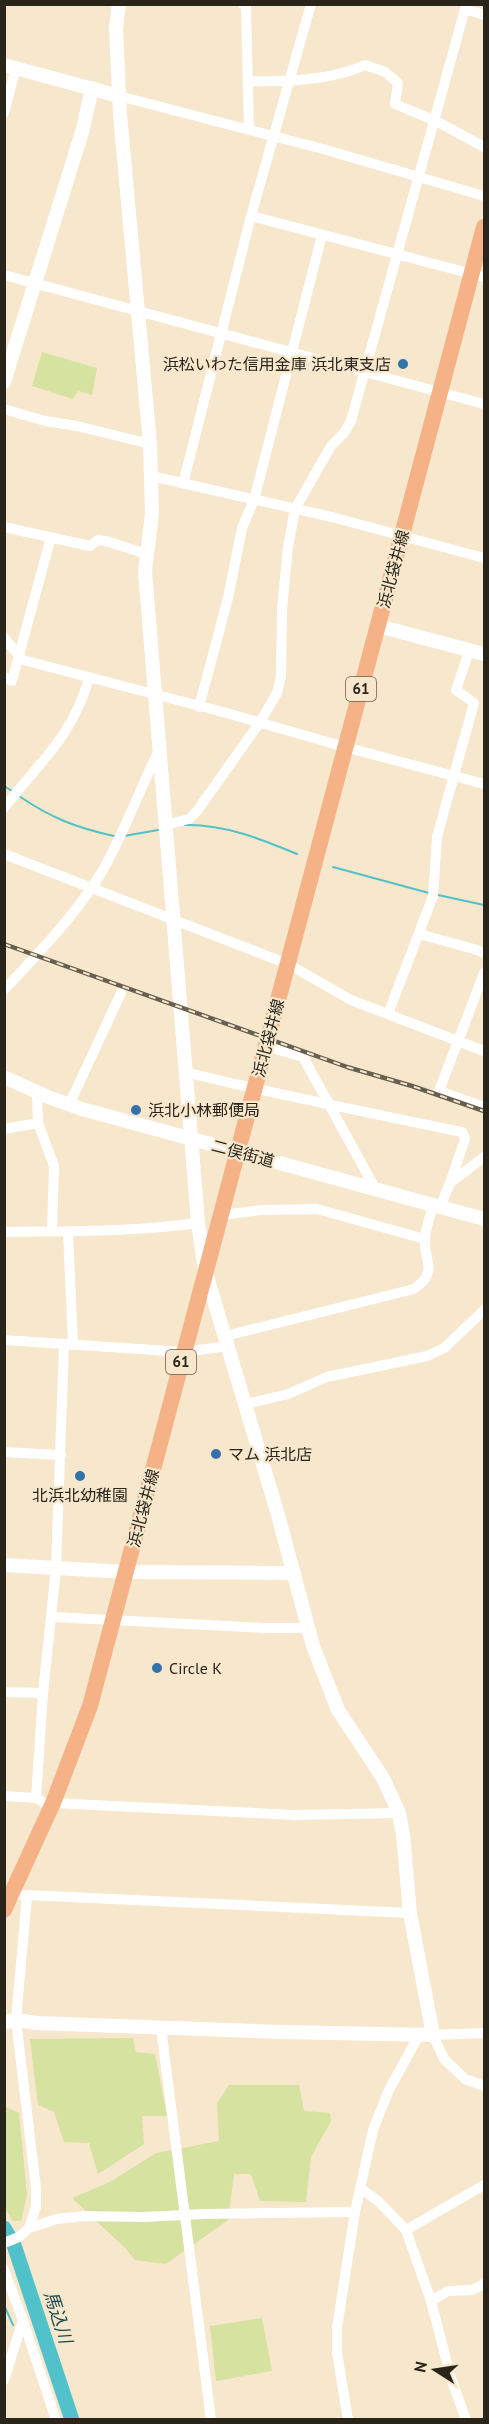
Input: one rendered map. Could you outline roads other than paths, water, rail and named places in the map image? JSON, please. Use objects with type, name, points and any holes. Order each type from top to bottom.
[{"type":"main road","name":"浜北袋井線","points":[[12,1899],[52,1805],[90,1706],[441,391],[478,275],[484,227]]},
{"type":"street","points":[[119,4],[116,28],[119,96],[150,444],[152,513],[146,571],[185,1072],[198,1223],[205,1269],[246,1404],[313,1646],[338,1710],[383,1778],[399,1813],[426,2035],[444,2059],[465,2079],[484,2086]]},
{"type":"street","points":[[243,4],[246,7],[249,129]]},
{"type":"street","points":[[183,484],[250,216],[310,4]]},
{"type":"street","points":[[165,825],[189,819],[197,811],[260,722],[277,693],[281,676],[282,609],[288,547],[295,509],[331,446],[344,433],[351,421],[465,9],[484,15]]},
{"type":"street","points":[[248,81],[290,80],[350,72],[365,65],[385,72],[398,83],[395,104],[434,120],[484,147]]},
{"type":"street","points":[[4,113],[10,67],[249,129],[484,196]]},
{"type":"street","points":[[5,380],[83,129],[92,88]]},
{"type":"street","points":[[250,216],[478,275]]},
{"type":"street","points":[[199,706],[228,598],[242,528],[254,500],[322,235]]},
{"type":"street","points":[[4,275],[366,370],[484,404]]},
{"type":"street","points":[[4,409],[45,421],[77,426],[150,444]]},
{"type":"street","points":[[151,476],[295,509],[484,558]]},
{"type":"street","points":[[4,527],[90,546],[98,540],[106,541],[146,554]]},
{"type":"street","points":[[4,677],[12,681],[51,537]]},
{"type":"street","points":[[378,627],[484,654]]},
{"type":"street","points":[[4,637],[19,657],[89,678],[260,722],[484,784]]},
{"type":"street","points":[[388,1014],[433,894],[437,837],[474,703],[456,690],[469,651]]},
{"type":"street","points":[[4,808],[55,749],[72,723],[89,678]]},
{"type":"street","points":[[4,990],[91,888],[112,851],[159,750]]},
{"type":"street","points":[[4,854],[288,964],[351,1000],[484,1051]]},
{"type":"street","points":[[419,934],[484,953]]},
{"type":"street","points":[[484,972],[439,1091],[484,1107]]},
{"type":"street","points":[[69,1105],[122,993]]},
{"type":"street","points":[[265,1046],[303,1057],[376,1190]]},
{"type":"street","points":[[4,1340],[184,1352],[414,1289],[429,1276],[430,1268],[425,1239],[436,1206],[450,1183],[465,1139],[462,1132],[377,1116],[330,1103],[254,1089],[185,1072]]},
{"type":"street","name":"二俣街道","points":[[4,1077],[69,1105],[484,1219]]},
{"type":"street","points":[[37,1092],[38,1123],[54,1166],[52,1232]]},
{"type":"street","points":[[4,1129],[38,1123]]},
{"type":"street","points":[[450,1183],[484,1157]]},
{"type":"street","points":[[220,1215],[262,1210],[317,1209],[425,1239]]},
{"type":"street","points":[[4,1232],[149,1230],[198,1223]]},
{"type":"street","points":[[36,1798],[43,1693],[56,1568],[69,1344],[68,1232]]},
{"type":"street","points":[[246,1404],[288,1394],[327,1377],[427,1356],[444,1348],[484,1310]]},
{"type":"street","points":[[4,1452],[62,1455]]},
{"type":"street","points":[[4,1565],[126,1572],[294,1573]]},
{"type":"street","points":[[52,1617],[264,1628],[308,1628]]},
{"type":"street","points":[[4,1692],[43,1693]]},
{"type":"street","points":[[4,1796],[36,1798],[52,1805],[295,1815],[399,1813]]},
{"type":"street","points":[[29,2228],[36,2207],[36,2187],[10,2021],[12,1899],[410,1913]]},
{"type":"street","points":[[10,2021],[162,2028],[426,2035],[484,2033]]},
{"type":"street","points":[[162,2028],[211,2420]]},
{"type":"street","points":[[348,2420],[338,2354],[338,2328],[355,2212],[373,2130],[389,2090],[426,2035]]},
{"type":"street","points":[[406,2230],[484,2185]]},
{"type":"street","points":[[360,2188],[378,2201],[406,2230],[466,2420]]},
{"type":"street","points":[[4,2243],[19,2237],[29,2228],[57,2219],[84,2216],[143,2217],[355,2212]]},
{"type":"street","points":[[4,2270],[56,2420]]},
{"type":"street","points":[[430,2301],[448,2291],[472,2290],[484,2284]]},
{"type":"street","points":[[4,2380],[23,2320]]},
{"type":"waterway","points":[[4,786],[12,791]]},
{"type":"waterway","points":[[19,796],[65,821],[114,836]]},
{"type":"waterway","points":[[185,825],[228,830],[297,854]]},
{"type":"waterway","points":[[124,836],[158,830]]},
{"type":"waterway","points":[[333,867],[429,893]]},
{"type":"waterway","points":[[438,895],[484,905]]},
{"type":"waterway","name":"馬込川","points":[[4,2228],[14,2245],[72,2420]]},
{"type":"waterway","points":[[4,2305],[13,2325]]},
{"type":"railway","points":[[4,944],[347,1067],[484,1111]]},
{"type":"place","name":"浜松いわた信用金庫 浜北東支店","points":[[403,364]]},
{"type":"place","name":"浜北小林郵便局","points":[[136,1110]]},
{"type":"place","name":"マム 浜北店","points":[[216,1454]]},
{"type":"place","name":"北浜北幼稚園","points":[[80,1476]]},
{"type":"place","name":"Circle K","points":[[157,1668]]}]
